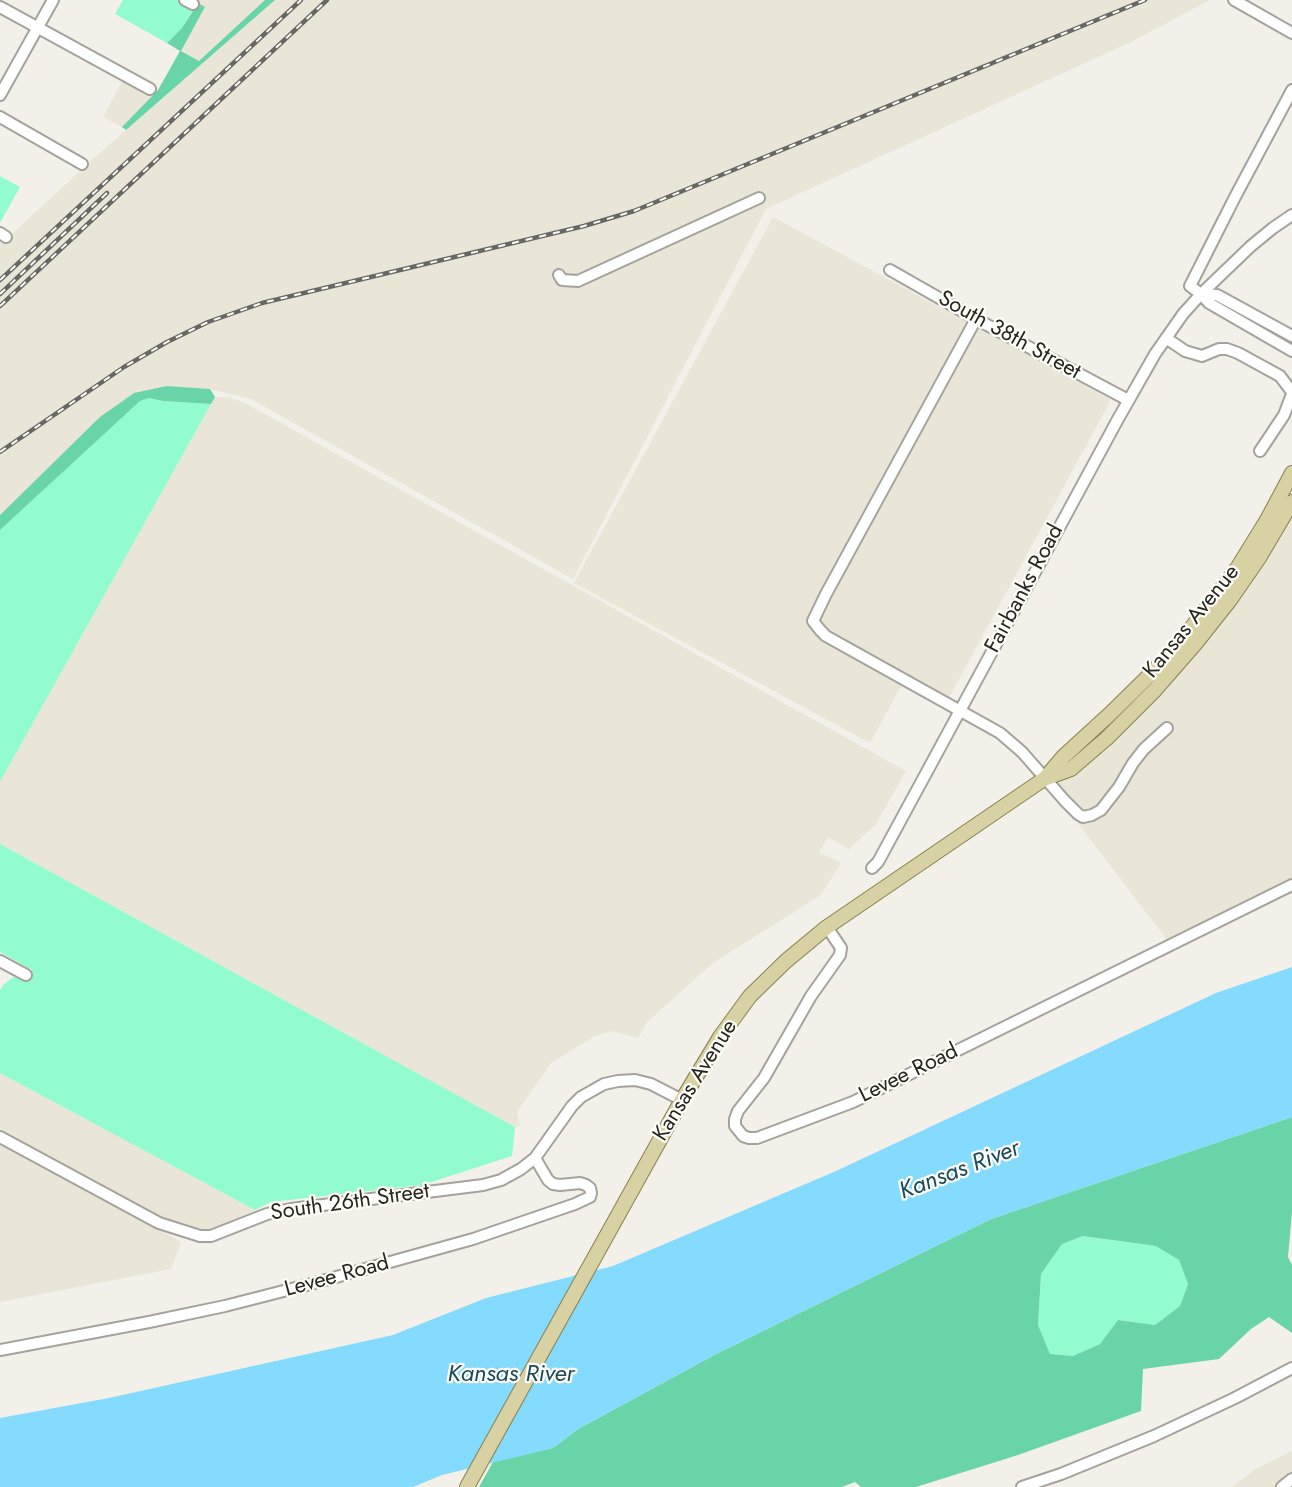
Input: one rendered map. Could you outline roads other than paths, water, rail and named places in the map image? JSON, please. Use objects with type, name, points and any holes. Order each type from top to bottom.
[{"type":"main road","name":"Kansas Avenue","points":[[1044,779],[1063,757],[1172,653],[1238,567],[1292,473]]},
{"type":"main road","name":"Kansas Avenue","points":[[467,1487],[682,1100],[720,1037],[750,996],[786,961],[827,927],[1044,779],[1071,769],[1107,738],[1155,690],[1230,600],[1259,558],[1292,502]]},
{"type":"street","points":[[0,95],[53,0]]},
{"type":"street","points":[[1233,0],[1292,33]]},
{"type":"street","points":[[0,7],[150,89]]},
{"type":"street","points":[[1292,90],[1190,286],[1209,303],[1292,351]]},
{"type":"street","points":[[0,117],[82,164]]},
{"type":"street","points":[[559,275],[562,280],[578,281],[759,198]]},
{"type":"street","name":"Fairbanks Road","points":[[872,868],[878,862],[1128,400],[1166,338],[1201,294],[1251,246],[1292,215]]},
{"type":"street","name":"South 38th Street","points":[[890,270],[1128,400]]},
{"type":"street","points":[[1201,294],[1217,295],[1292,336]]},
{"type":"street","points":[[976,318],[825,594],[813,621],[826,636],[1000,733],[1078,814],[1083,816],[1092,816],[1101,810],[1144,749],[1167,728]]},
{"type":"street","points":[[1166,338],[1185,351],[1196,355],[1202,356],[1219,349],[1238,352],[1280,376],[1292,393],[1284,415],[1260,451]]},
{"type":"street","name":"Levee Road","points":[[827,927],[841,948],[840,955],[811,996],[764,1078],[738,1111],[735,1126],[738,1131],[749,1138],[757,1138],[853,1102],[1292,885]]},
{"type":"street","points":[[0,961],[26,975]]},
{"type":"street","name":"South 26th Street","points":[[0,1137],[159,1223],[200,1236],[220,1233],[267,1214],[291,1209],[483,1185],[512,1175],[535,1158],[581,1097],[604,1084],[635,1080],[651,1084],[682,1100]]},
{"type":"street","name":"Levee Road","points":[[0,1350],[225,1306],[311,1284],[473,1239],[590,1197],[590,1188],[586,1185],[580,1183],[553,1184],[548,1180],[535,1158]]},
{"type":"street","points":[[1022,1487],[1061,1474],[1154,1436],[1292,1368]]},
{"type":"street","points":[[1282,1487],[1292,1479]]},
{"type":"water","name":"Kansas River","points":[[1292,967],[1292,1117],[991,1219],[716,1354],[578,1429],[553,1448],[442,1475],[413,1487],[0,1487],[0,1418],[109,1398],[393,1335],[486,1298],[613,1266],[836,1171],[1216,993]]},
{"type":"railway","points":[[0,280],[301,0]]},
{"type":"railway","points":[[0,306],[327,0]]},
{"type":"railway","points":[[0,452],[124,367],[208,322],[262,303],[584,226],[634,211],[1145,0]]},
{"type":"railway","points":[[0,294],[107,193]]}]
